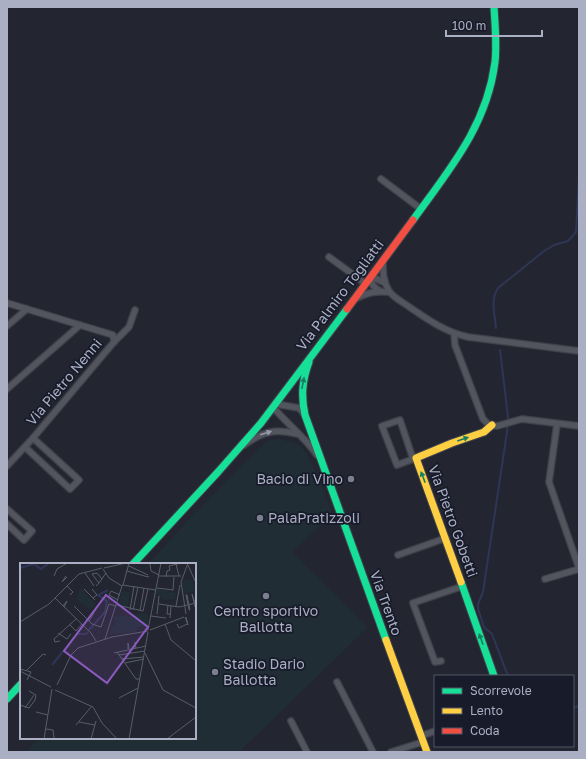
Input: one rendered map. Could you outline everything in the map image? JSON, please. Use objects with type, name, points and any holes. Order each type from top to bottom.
[{"type":"street","name":"Via Palmiro Togliatti","points":[[134,563],[218,472],[275,405],[312,353],[383,261],[462,152],[473,134],[485,103],[495,62],[496,38],[494,7]]},
{"type":"street","points":[[381,179],[421,209]]},
{"type":"street","points":[[329,257],[370,282],[381,291]]},
{"type":"street","points":[[383,261],[383,275],[389,292]]},
{"type":"street","points":[[368,281],[377,279],[385,283]]},
{"type":"street","points":[[354,299],[369,292],[389,292],[435,324],[454,333],[468,337],[579,351]]},
{"type":"street","points":[[7,302],[113,335],[114,342]]},
{"type":"street","points":[[7,326],[27,308]]},
{"type":"street","name":"Via Pietro Nenni","points":[[7,466],[33,438],[114,342],[129,327],[134,310]]},
{"type":"street","points":[[7,389],[80,325]]},
{"type":"street","points":[[454,333],[455,345],[483,419],[492,425],[497,426],[522,419],[579,426]]},
{"type":"street","name":"Via Trento","points":[[312,353],[305,372],[301,396],[305,415],[427,752]]},
{"type":"street","points":[[275,405],[299,408],[305,415]]},
{"type":"street","name":"Via Trento","points":[[275,405],[282,418],[310,445],[322,462]]},
{"type":"street","points":[[400,420],[415,458],[397,464],[382,426],[400,420]]},
{"type":"street","points":[[545,579],[579,569],[549,482],[557,424]]},
{"type":"street","name":"Via Pietro Gobetti","points":[[492,425],[484,432],[415,458],[446,538],[494,675]]},
{"type":"street","points":[[237,450],[262,434],[286,430],[299,434]]},
{"type":"street","name":"Via Pietro Nenni","points":[[25,447],[70,489],[76,484],[79,480],[33,438]]},
{"type":"street","points":[[7,509],[32,531],[24,540],[7,524]]},
{"type":"street","points":[[398,555],[446,538]]},
{"type":"street","points":[[441,661],[435,662],[413,603],[462,586]]},
{"type":"street","points":[[337,682],[373,752]]},
{"type":"street","points":[[7,698],[20,685]]},
{"type":"street","points":[[291,721],[307,752]]},
{"type":"street","points":[[391,752],[422,739],[434,732]]},
{"type":"shaded area","name":"Centro sportivo Ballotta","points":[[279,439],[297,444],[302,448],[310,460],[319,479],[333,514],[292,552],[368,627],[239,752],[26,752],[38,739],[196,739],[196,563],[149,563],[197,511],[267,441]]},
{"type":"waterway","points":[[496,328],[494,297],[498,288],[544,251],[554,245],[568,241],[576,232],[579,177]]},
{"type":"waterway","points":[[500,350],[508,417],[507,432],[483,592],[478,604],[478,609],[484,627],[492,634],[508,675]]},
{"type":"waterway","points":[[574,708],[579,706]]},
{"type":"traffic: fast","points":[[413,220],[453,165],[475,127],[484,107],[491,85],[495,62],[496,41],[494,7]]},
{"type":"traffic: fast","points":[[134,563],[261,423],[347,309]]},
{"type":"traffic: fast","points":[[309,362],[303,388],[305,415],[386,640]]},
{"type":"traffic: fast","points":[[461,582],[494,675]]},
{"type":"traffic: fast","points":[[7,699],[20,685]]},
{"type":"traffic: slow","points":[[461,582],[416,458],[484,432],[492,425]]},
{"type":"traffic: slow","points":[[386,640],[427,752]]},
{"type":"traffic: jam","points":[[347,309],[413,220]]},
{"type":"place","name":"Bacio di Vino","points":[[351,479]]},
{"type":"place","name":"PalaPratizzoli","points":[[260,518]]},
{"type":"place","name":"Centro sportivo Ballotta","points":[[266,596]]},
{"type":"place","name":"Stadio Dario Ballotta","points":[[215,672]]}]
